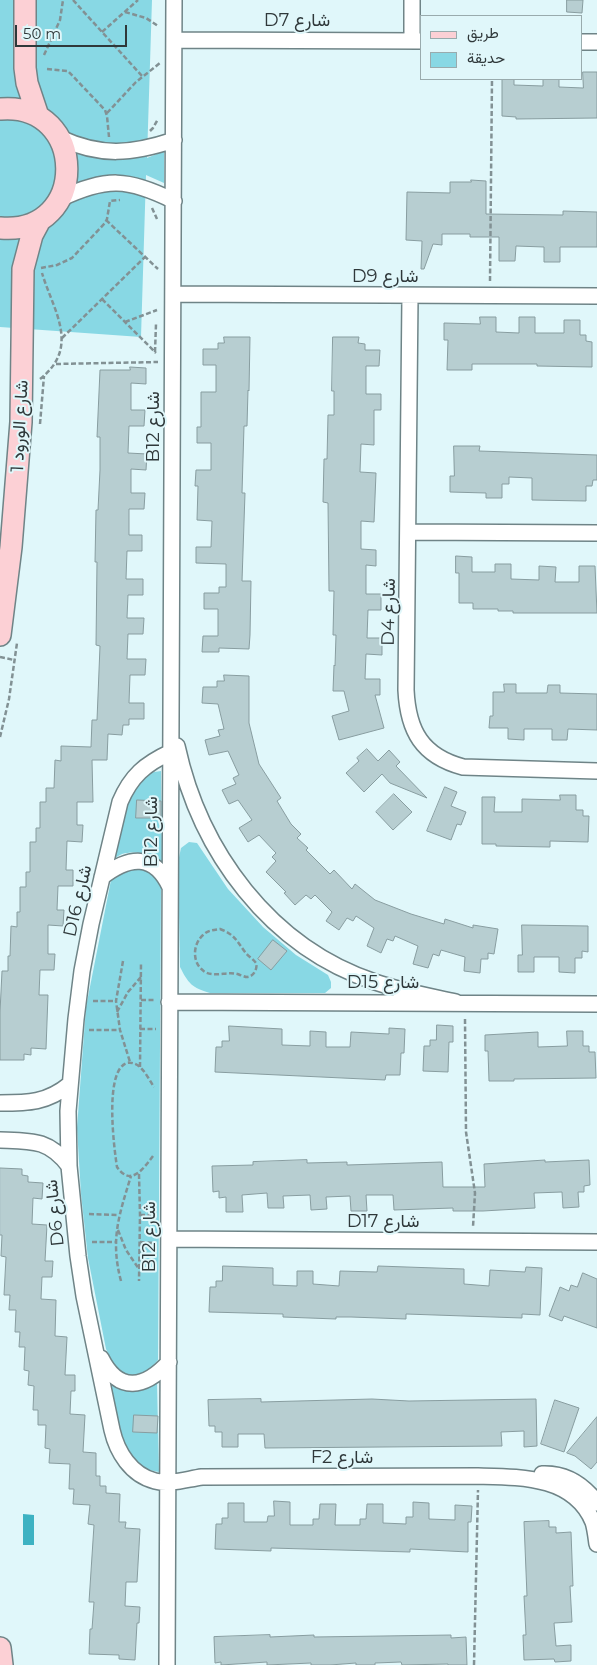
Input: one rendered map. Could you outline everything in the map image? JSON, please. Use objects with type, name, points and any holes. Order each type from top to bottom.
[{"type":"street","name":"شارع الورود 1","points":[[25,0],[25,68],[27,83],[38,116]]},
{"type":"street","name":"B12 شارع","points":[[167,1665],[169,1362],[163,1241],[163,1001],[170,889],[172,752],[169,364],[174,294],[174,0]]},
{"type":"street","points":[[412,0],[416,41]]},
{"type":"street","name":"D7 شارع","points":[[174,47],[416,41]]},
{"type":"street","points":[[582,42],[597,42]]},
{"type":"street","name":"شارع الورود 1","points":[[0,109],[20,110],[38,116],[50,126],[60,138],[66,153],[68,168],[66,184],[60,199],[40,220],[29,244],[24,269],[23,387],[14,519],[0,635]]},
{"type":"street","points":[[60,138],[84,148],[109,152],[130,152],[151,148],[174,140]]},
{"type":"street","points":[[60,199],[92,185],[116,183],[148,188],[174,201]]},
{"type":"street","name":"شارع الورود 1","points":[[0,228],[21,227],[40,220]]},
{"type":"street","name":"D9 شارع","points":[[174,294],[597,296]]},
{"type":"street","name":"D4 شارع","points":[[410,296],[407,705],[413,728],[426,748],[437,757],[449,764],[463,768],[597,770]]},
{"type":"street","points":[[409,532],[597,533]]},
{"type":"street","points":[[172,718],[181,763],[191,796],[211,842],[234,878],[261,910],[313,952],[343,969],[374,982],[406,991],[460,1002]]},
{"type":"street","name":"D16 شارع","points":[[70,1084],[82,971],[91,924],[120,802],[134,777],[156,759],[172,752]]},
{"type":"street","points":[[102,877],[116,866],[128,862],[141,861],[153,866],[164,874],[170,889]]},
{"type":"street","name":"D15 شارع","points":[[163,1001],[597,1004]]},
{"type":"street","points":[[0,1103],[42,1100],[70,1084]]},
{"type":"street","name":"D6 شارع","points":[[70,1084],[69,1166],[78,1256],[92,1336],[115,1444],[131,1467],[143,1476],[156,1481],[169,1482]]},
{"type":"street","points":[[0,1140],[40,1142],[61,1155],[69,1166]]},
{"type":"street","name":"D17 شارع","points":[[163,1241],[597,1242]]},
{"type":"street","points":[[578,1242],[597,1250]]},
{"type":"street","name":"D6 شارع","points":[[92,1336],[108,1371],[119,1380],[132,1384],[146,1382],[157,1375],[169,1362]]},
{"type":"street","name":"F2 شارع","points":[[169,1482],[202,1477],[516,1477],[548,1474],[563,1476],[576,1481],[588,1490],[597,1503]]},
{"type":"street","name":"F2 شارع","points":[[516,1477],[558,1486],[580,1500],[588,1511],[593,1523],[597,1544]]},
{"type":"street","points":[[0,1648],[2,1665]]},
{"type":"path","points":[[43,57],[60,20],[63,0]]},
{"type":"path","points":[[73,0],[142,76]]},
{"type":"path","points":[[102,32],[138,0]]},
{"type":"path","points":[[125,12],[146,18],[158,26]]},
{"type":"path","points":[[158,17],[158,35]]},
{"type":"path","points":[[106,113],[174,47]]},
{"type":"path","points":[[159,63],[159,73]]},
{"type":"path","points":[[47,69],[68,71],[106,113],[110,138]]},
{"type":"path","points":[[490,295],[492,80]]},
{"type":"path","points":[[146,134],[158,120],[158,110]]},
{"type":"path","points":[[23,387],[37,382],[55,364],[62,338],[58,314],[40,268],[57,265],[72,258],[106,220],[110,200],[127,199]]},
{"type":"path","points":[[151,206],[156,214],[158,223]]},
{"type":"path","points":[[106,220],[157,268],[174,278]]},
{"type":"path","points":[[62,338],[145,257]]},
{"type":"path","points":[[157,259],[157,276]]},
{"type":"path","points":[[102,299],[169,364]]},
{"type":"path","points":[[125,322],[157,310],[155,352]]},
{"type":"path","points":[[55,364],[169,364]]},
{"type":"path","points":[[0,657],[14,660]]},
{"type":"path","points":[[220,929],[229,932],[236,938],[248,956],[256,963],[257,967],[252,976],[247,977],[232,972],[212,974],[206,972],[197,964],[195,949],[198,940],[204,934],[211,930],[220,929]]},
{"type":"path","points":[[123,961],[116,1001],[120,1030],[130,1063]]},
{"type":"path","points":[[140,1067],[141,962]]},
{"type":"path","points":[[117,1012],[128,992],[141,977]]},
{"type":"path","points":[[141,1000],[163,1001]]},
{"type":"path","points":[[93,1001],[116,1001]]},
{"type":"path","points":[[460,1002],[466,1132],[475,1193],[472,1241]]},
{"type":"path","points":[[140,1029],[158,1028]]},
{"type":"path","points":[[89,1030],[120,1030]]},
{"type":"path","points":[[158,1092],[140,1067],[135,1064],[125,1064],[118,1070],[113,1094],[112,1124],[117,1167],[123,1174],[131,1176],[139,1174],[158,1151]]},
{"type":"path","points":[[139,1174],[139,1281]]},
{"type":"path","points":[[121,1281],[116,1263],[116,1227],[131,1176]]},
{"type":"path","points":[[88,1214],[119,1215]]},
{"type":"path","points":[[140,1215],[157,1215]]},
{"type":"path","points":[[116,1227],[126,1250],[140,1270]]},
{"type":"path","points":[[140,1242],[163,1241]]},
{"type":"path","points":[[90,1242],[115,1242]]},
{"type":"path","points":[[474,1665],[478,1476]]},
{"type":"green space","points":[[0,0],[152,0],[147,158],[164,151],[164,183],[146,175],[141,337],[0,327]]},
{"type":"green space","points":[[161,771],[162,862],[148,855],[132,852],[120,855],[108,864],[133,787],[148,773]]},
{"type":"green space","points":[[189,842],[197,843],[228,889],[263,927],[296,955],[328,975],[331,988],[325,993],[210,993],[191,984],[180,967],[178,862],[181,848]]},
{"type":"green space","points":[[129,869],[141,869],[153,874],[161,887],[158,1360],[146,1374],[130,1377],[117,1371],[106,1349],[88,1258],[81,1194],[77,1128],[86,1007],[111,880],[119,873]]},
{"type":"green space","points":[[106,1378],[125,1390],[130,1391],[157,1383],[159,1472],[144,1469],[127,1454]]},
{"type":"shaded area","points":[[23,1514],[34,1515],[34,1545],[23,1545]]},
{"type":"building","points":[[567,0],[583,0],[582,13],[567,12]]},
{"type":"building","points":[[583,72],[597,72],[597,118],[516,119],[516,117],[502,116],[502,80],[514,80],[514,85],[543,86],[543,80],[559,80],[559,87],[583,88]]},
{"type":"building","points":[[471,180],[486,181],[486,214],[563,215],[563,211],[597,212],[597,247],[560,247],[560,262],[544,262],[544,247],[516,246],[515,261],[499,261],[499,237],[470,237],[470,234],[442,234],[442,245],[433,244],[424,269],[421,269],[422,241],[406,240],[407,192],[450,193],[450,182],[471,182]]},
{"type":"building","points":[[480,317],[496,317],[496,332],[519,333],[519,317],[535,317],[535,333],[564,333],[564,320],[580,320],[580,335],[586,335],[586,341],[592,342],[592,367],[537,366],[537,364],[472,364],[472,370],[447,370],[448,340],[444,340],[444,323],[480,324]]},
{"type":"building","points":[[224,337],[250,337],[247,426],[244,426],[242,493],[245,493],[242,581],[251,581],[250,635],[249,649],[219,648],[219,652],[202,652],[203,636],[218,636],[218,609],[204,609],[204,593],[219,593],[219,587],[226,587],[226,564],[196,563],[196,547],[211,547],[212,521],[197,520],[198,486],[195,486],[196,470],[211,470],[211,443],[197,443],[197,427],[201,427],[201,392],[216,392],[216,365],[203,365],[203,349],[218,349],[218,343],[224,343]]},
{"type":"building","points":[[333,337],[359,337],[358,343],[365,344],[365,350],[380,350],[379,366],[366,366],[366,394],[381,394],[381,410],[374,410],[374,445],[361,444],[360,472],[376,473],[374,522],[361,521],[361,549],[376,550],[376,566],[366,565],[366,594],[381,594],[381,610],[368,610],[367,638],[382,638],[382,655],[366,654],[365,679],[380,679],[380,695],[375,695],[384,728],[339,740],[332,716],[349,711],[344,691],[333,691],[336,635],[333,635],[334,591],[329,591],[328,503],[323,502],[324,459],[327,459],[328,415],[334,415],[334,391],[332,391]]},
{"type":"building","points":[[130,367],[146,368],[146,384],[131,383],[131,410],[145,410],[144,426],[129,426],[128,453],[147,454],[146,470],[131,469],[131,493],[145,493],[144,509],[129,509],[129,535],[142,535],[142,551],[127,551],[126,579],[143,579],[143,595],[128,595],[127,618],[144,618],[143,634],[128,634],[127,659],[146,659],[145,675],[130,675],[129,703],[144,703],[144,719],[129,719],[129,725],[123,725],[122,735],[108,734],[107,760],[92,760],[93,802],[77,802],[77,825],[83,825],[82,842],[67,841],[66,870],[73,870],[73,886],[58,886],[57,910],[64,910],[63,926],[48,925],[48,954],[55,954],[54,970],[40,970],[39,995],[48,995],[46,1049],[31,1048],[31,1055],[24,1054],[24,1060],[0,1060],[2,971],[8,971],[11,926],[17,927],[17,912],[20,912],[20,887],[26,887],[26,872],[30,872],[30,842],[36,842],[36,828],[40,828],[40,802],[46,802],[46,788],[54,788],[55,760],[61,761],[61,746],[91,747],[92,720],[97,720],[100,646],[96,645],[97,562],[95,562],[96,510],[98,510],[100,470],[100,437],[97,437],[100,370],[130,370]]},
{"type":"building","points":[[454,446],[480,446],[479,451],[597,455],[597,480],[593,480],[592,486],[586,486],[586,501],[532,500],[532,478],[509,477],[509,484],[502,484],[502,498],[486,498],[486,493],[450,492],[450,476],[454,476]]},
{"type":"building","points":[[456,556],[472,557],[472,572],[495,572],[495,564],[511,564],[511,579],[539,580],[539,566],[556,567],[555,582],[579,582],[579,566],[595,566],[597,613],[513,613],[513,611],[498,611],[498,609],[473,609],[473,603],[459,603],[459,573],[456,573]]},
{"type":"building","points":[[224,675],[249,676],[249,723],[259,764],[281,798],[277,801],[291,824],[301,834],[297,838],[308,848],[306,850],[330,874],[334,870],[352,889],[355,884],[375,900],[444,924],[445,919],[473,928],[473,925],[498,929],[494,954],[488,953],[488,959],[481,959],[480,973],[464,971],[465,957],[441,950],[439,956],[433,954],[428,968],[413,964],[418,946],[395,936],[393,941],[387,939],[381,953],[367,946],[374,928],[356,916],[353,921],[347,918],[339,930],[326,921],[332,912],[315,895],[311,899],[306,895],[295,905],[284,893],[286,892],[266,872],[276,861],[272,857],[276,853],[259,835],[248,842],[239,828],[252,820],[238,800],[229,804],[222,790],[236,784],[233,778],[239,775],[228,751],[209,755],[205,740],[220,736],[218,730],[224,729],[218,704],[202,703],[203,687],[217,687],[217,681],[224,681]]},
{"type":"building","points":[[504,684],[516,684],[516,693],[547,693],[548,685],[560,685],[560,693],[597,694],[597,730],[568,729],[567,740],[552,740],[552,729],[524,729],[524,740],[508,739],[508,728],[489,728],[490,716],[493,716],[493,692],[504,692]]},
{"type":"building","points":[[367,749],[378,761],[389,750],[400,762],[396,766],[427,798],[390,783],[382,774],[364,792],[346,773],[359,761],[357,758]]},
{"type":"building","points":[[445,787],[457,792],[451,806],[466,812],[461,825],[457,824],[451,840],[427,831]]},
{"type":"building","points":[[394,794],[412,812],[393,830],[376,812]]},
{"type":"building","points":[[560,795],[576,795],[576,810],[583,810],[583,816],[589,816],[588,842],[550,841],[550,847],[482,844],[482,797],[495,797],[494,812],[522,812],[522,799],[560,800]]},
{"type":"building","points":[[137,800],[161,801],[161,818],[136,818]]},
{"type":"building","points":[[522,925],[588,926],[588,952],[582,951],[582,958],[575,958],[575,973],[559,972],[559,957],[534,957],[534,972],[518,972],[518,955],[522,955]]},
{"type":"building","points":[[273,940],[287,951],[271,970],[258,959]]},
{"type":"building","points":[[437,1025],[453,1026],[453,1042],[449,1042],[448,1072],[423,1071],[424,1046],[430,1046],[430,1040],[436,1040]]},
{"type":"building","points":[[229,1026],[282,1029],[282,1045],[310,1046],[310,1031],[326,1032],[326,1047],[350,1047],[351,1032],[389,1034],[389,1028],[405,1029],[404,1053],[401,1053],[400,1075],[386,1075],[385,1080],[215,1072],[216,1047],[222,1047],[222,1041],[229,1041]]},
{"type":"building","points":[[567,1031],[583,1031],[583,1046],[589,1046],[589,1052],[595,1052],[596,1078],[489,1081],[488,1051],[485,1051],[485,1035],[538,1032],[538,1047],[567,1046]]},
{"type":"building","points":[[307,1160],[307,1163],[347,1162],[347,1165],[442,1162],[443,1187],[485,1187],[484,1164],[545,1160],[545,1162],[589,1160],[590,1185],[584,1186],[584,1192],[578,1192],[579,1207],[563,1208],[562,1192],[534,1193],[535,1208],[483,1211],[453,1211],[453,1208],[394,1210],[393,1195],[366,1195],[367,1211],[351,1211],[350,1196],[326,1197],[327,1209],[311,1210],[310,1195],[283,1196],[284,1208],[268,1208],[267,1193],[242,1195],[243,1212],[226,1212],[226,1197],[219,1198],[219,1191],[213,1192],[212,1166],[253,1165],[253,1162]]},
{"type":"building","points":[[0,1168],[22,1169],[22,1175],[28,1176],[28,1182],[43,1183],[42,1199],[33,1198],[32,1224],[47,1225],[45,1261],[53,1261],[52,1277],[42,1277],[41,1299],[56,1300],[55,1336],[67,1337],[65,1375],[75,1375],[75,1391],[71,1391],[70,1414],[85,1415],[83,1452],[96,1453],[96,1476],[100,1476],[100,1486],[106,1486],[106,1493],[120,1494],[119,1522],[126,1522],[125,1528],[140,1529],[137,1582],[126,1582],[125,1606],[140,1607],[135,1660],[119,1659],[119,1655],[89,1654],[94,1602],[89,1602],[94,1525],[88,1524],[90,1505],[73,1504],[74,1489],[69,1489],[70,1464],[49,1463],[50,1449],[45,1448],[46,1425],[38,1425],[38,1410],[33,1410],[34,1386],[28,1385],[29,1371],[24,1370],[25,1347],[19,1347],[20,1332],[15,1332],[16,1310],[9,1310],[10,1295],[4,1295],[6,1257],[1,1256]]},
{"type":"building","points":[[223,1266],[273,1268],[273,1285],[297,1286],[297,1271],[313,1271],[313,1284],[339,1286],[340,1271],[377,1272],[378,1266],[464,1269],[464,1284],[489,1286],[490,1270],[525,1272],[526,1267],[542,1268],[540,1315],[522,1314],[522,1318],[406,1314],[406,1319],[336,1317],[336,1319],[283,1317],[283,1314],[209,1312],[210,1287],[216,1287],[216,1281],[222,1281]]},
{"type":"building","points":[[583,1273],[597,1279],[597,1328],[564,1316],[562,1321],[549,1316],[560,1287],[569,1291],[571,1285],[577,1287]]},
{"type":"building","points":[[261,1399],[261,1402],[372,1399],[409,1401],[536,1399],[537,1446],[524,1447],[524,1431],[501,1432],[502,1446],[265,1448],[264,1434],[238,1434],[238,1447],[222,1447],[222,1432],[215,1432],[215,1426],[209,1426],[208,1400]]},
{"type":"building","points":[[555,1400],[579,1408],[564,1452],[541,1444]]},
{"type":"building","points":[[134,1415],[158,1416],[157,1433],[133,1432]]},
{"type":"building","points":[[597,1417],[597,1462],[591,1469],[575,1456],[567,1453]]},
{"type":"building","points":[[274,1501],[290,1502],[290,1525],[313,1525],[313,1519],[319,1519],[320,1504],[336,1504],[335,1525],[360,1525],[360,1519],[366,1519],[367,1504],[383,1504],[383,1523],[406,1524],[406,1517],[413,1517],[413,1502],[429,1503],[429,1519],[455,1520],[455,1505],[472,1506],[471,1522],[468,1522],[468,1552],[410,1549],[410,1552],[271,1548],[271,1551],[215,1549],[216,1524],[222,1524],[222,1518],[228,1518],[228,1503],[244,1503],[244,1522],[267,1522],[268,1516],[274,1516]]},
{"type":"building","points":[[549,1521],[549,1527],[556,1527],[556,1533],[571,1532],[573,1586],[570,1586],[572,1622],[554,1623],[556,1646],[571,1645],[571,1661],[555,1662],[554,1659],[524,1660],[523,1635],[526,1635],[524,1596],[527,1596],[524,1522]]},
{"type":"building","points":[[270,1635],[270,1637],[314,1635],[314,1637],[451,1635],[451,1638],[466,1637],[467,1665],[402,1665],[401,1662],[375,1663],[375,1665],[356,1665],[356,1663],[311,1665],[311,1663],[267,1665],[267,1662],[221,1665],[221,1662],[215,1663],[214,1637]]}]
